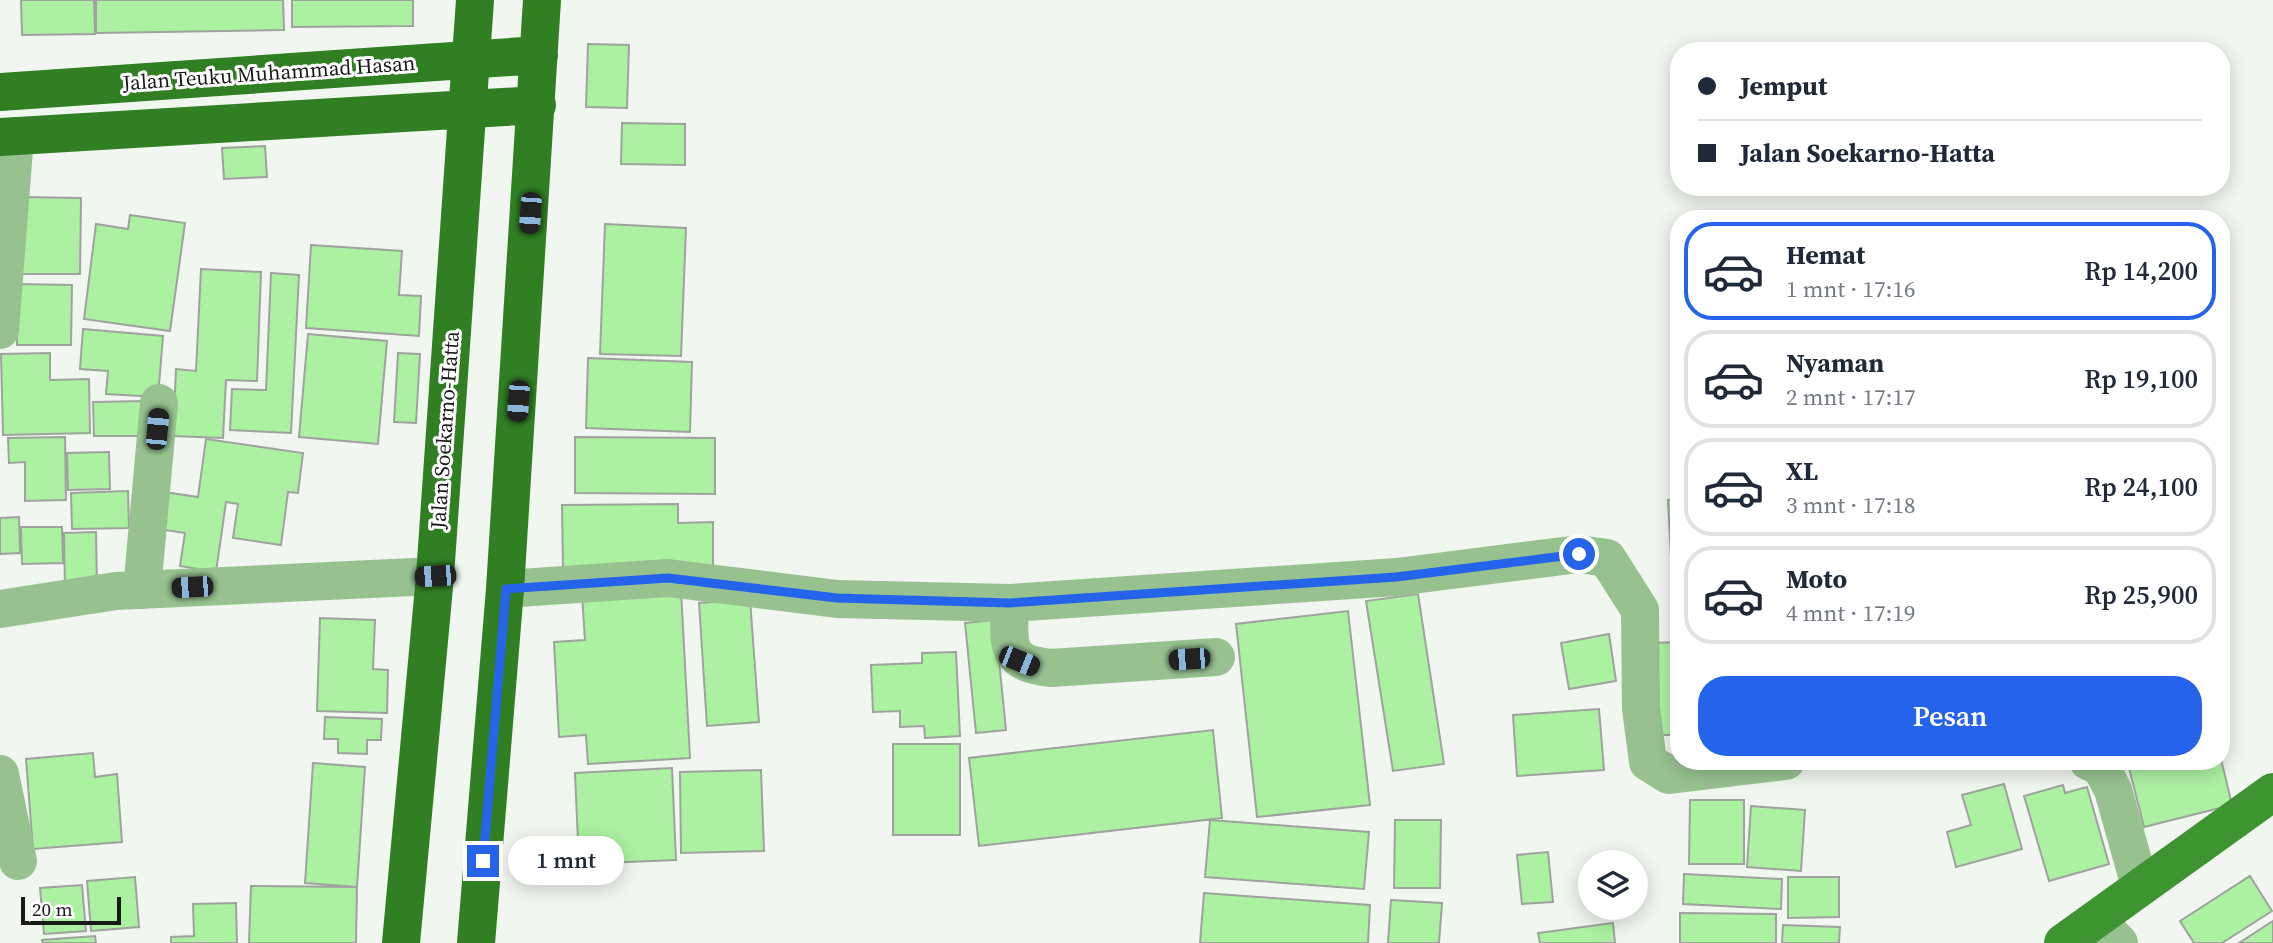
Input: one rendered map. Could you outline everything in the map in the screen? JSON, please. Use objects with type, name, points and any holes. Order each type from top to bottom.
[{"type":"highway","name":"Jalan Soekarno-Hatta","points":[[401,943],[435,576],[475,0]]},
{"type":"highway","points":[[476,943],[506,589],[542,0]]},
{"type":"highway","name":"Jalan Teuku Muhammad Hasan","points":[[0,92],[539,55]]},
{"type":"highway","points":[[8,136],[537,105]]},
{"type":"main road","points":[[2063,943],[2107,932],[2140,886],[2273,792]]},
{"type":"street","points":[[0,330],[8,136]]},
{"type":"street","points":[[142,590],[159,403]]},
{"type":"street","points":[[506,589],[668,578],[837,598],[1010,603],[1396,577],[1579,554],[1607,558],[1640,610],[1641,708],[1648,762],[1669,775],[1711,770]]},
{"type":"street","points":[[0,609],[142,590],[435,576]]},
{"type":"street","points":[[1010,603],[1012,652],[1019,661],[1032,666],[1051,668],[1216,657]]},
{"type":"street","points":[[2103,770],[2113,790],[2140,886]]},
{"type":"street","points":[[0,774],[19,861]]},
{"type":"building","points":[[21,0],[94,0],[95,34],[22,35]]},
{"type":"building","points":[[96,0],[283,0],[284,30],[96,33]]},
{"type":"building","points":[[292,0],[413,0],[413,26],[292,27]]},
{"type":"building","points":[[588,44],[629,45],[627,108],[586,107]]},
{"type":"building","points":[[622,123],[685,124],[685,165],[621,164]]},
{"type":"building","points":[[265,146],[267,177],[224,179],[222,148]]},
{"type":"building","points":[[22,197],[81,198],[80,274],[12,274]]},
{"type":"building","points":[[130,215],[185,223],[170,331],[84,319],[96,224],[128,229]]},
{"type":"building","points":[[605,224],[686,228],[681,356],[600,354]]},
{"type":"building","points":[[311,245],[402,251],[399,295],[421,296],[419,336],[306,328]]},
{"type":"building","points":[[201,269],[261,272],[257,381],[226,380],[223,438],[173,436],[176,369],[196,371]]},
{"type":"building","points":[[271,273],[299,275],[291,433],[230,430],[232,389],[266,390]]},
{"type":"building","points":[[18,284],[72,285],[71,345],[17,345]]},
{"type":"building","points":[[83,329],[163,336],[158,397],[106,394],[108,371],[80,369]]},
{"type":"building","points":[[308,334],[387,341],[378,444],[299,437]]},
{"type":"building","points":[[50,353],[50,380],[89,379],[90,433],[3,435],[1,354]]},
{"type":"building","points":[[398,353],[420,354],[416,423],[394,422]]},
{"type":"building","points":[[588,358],[692,362],[690,432],[586,428]]},
{"type":"building","points":[[144,401],[145,436],[94,436],[93,402]]},
{"type":"building","points":[[65,437],[66,500],[25,501],[25,462],[9,463],[8,438]]},
{"type":"building","points":[[575,437],[715,438],[715,494],[575,493]]},
{"type":"building","points":[[206,439],[303,453],[298,493],[288,492],[281,545],[233,538],[238,504],[226,502],[216,572],[180,566],[185,533],[159,529],[164,492],[198,497]]},
{"type":"building","points":[[109,452],[110,489],[68,490],[67,453]]},
{"type":"building","points":[[128,491],[129,528],[72,529],[71,493]]},
{"type":"building","points":[[1668,500],[1670,500],[1670,538]]},
{"type":"building","points":[[678,504],[678,523],[713,522],[713,569],[563,570],[562,505]]},
{"type":"building","points":[[19,517],[20,553],[0,554],[0,518]]},
{"type":"building","points":[[21,527],[62,527],[63,563],[22,564]]},
{"type":"building","points":[[96,532],[97,588],[65,589],[64,533]]},
{"type":"building","points":[[681,590],[690,758],[588,764],[586,735],[559,737],[554,642],[585,640],[582,595]]},
{"type":"building","points":[[1418,594],[1444,764],[1393,771],[1366,601]]},
{"type":"building","points":[[750,599],[759,722],[707,726],[699,603]]},
{"type":"building","points":[[1348,611],[1370,805],[1257,817],[1236,624]]},
{"type":"building","points":[[320,618],[375,620],[373,669],[388,670],[387,713],[317,711]]},
{"type":"building","points":[[995,620],[1006,730],[976,733],[965,623]]},
{"type":"building","points":[[1609,634],[1616,681],[1569,689],[1561,643]]},
{"type":"building","points":[[1670,642],[1670,735],[1650,735],[1649,643]]},
{"type":"building","points":[[956,652],[960,736],[925,738],[924,726],[900,727],[900,711],[873,712],[871,665],[922,663],[922,653]]},
{"type":"building","points":[[1599,709],[1604,770],[1517,776],[1513,715]]},
{"type":"building","points":[[325,717],[382,719],[381,740],[367,740],[367,754],[338,753],[338,739],[324,739]]},
{"type":"building","points":[[1213,730],[1222,818],[979,846],[969,758]]},
{"type":"building","points":[[893,744],[960,744],[960,835],[893,835]]},
{"type":"building","points":[[93,753],[95,777],[117,774],[122,842],[33,849],[26,759]]},
{"type":"building","points":[[313,763],[365,767],[357,887],[305,883]]},
{"type":"building","points":[[672,768],[676,860],[579,864],[575,773]]},
{"type":"building","points":[[761,770],[764,851],[681,853],[680,772]]},
{"type":"building","points":[[2130,770],[2224,770],[2232,805],[2144,827]]},
{"type":"building","points":[[2004,784],[2022,849],[1956,867],[1947,832],[1971,825],[1962,795]]},
{"type":"building","points":[[2063,785],[2065,793],[2087,787],[2109,864],[2049,881],[2024,796]]},
{"type":"building","points":[[1690,800],[1744,800],[1744,864],[1689,864]]},
{"type":"building","points":[[1751,806],[1805,810],[1801,871],[1747,867]]},
{"type":"building","points":[[1210,820],[1369,832],[1364,889],[1205,877]]},
{"type":"building","points":[[1395,820],[1441,820],[1440,888],[1394,888]]},
{"type":"building","points":[[1548,852],[1553,902],[1522,904],[1517,855]]},
{"type":"building","points":[[1684,874],[1782,879],[1781,909],[1683,904]]},
{"type":"building","points":[[2250,876],[2272,911],[2222,943],[2194,943],[2180,921]]},
{"type":"building","points":[[135,877],[139,927],[91,931],[87,881]]},
{"type":"building","points":[[1788,877],[1839,877],[1839,917],[1788,918]]},
{"type":"building","points":[[82,885],[86,931],[44,934],[40,888]]},
{"type":"building","points":[[251,886],[357,887],[356,943],[249,943]]},
{"type":"building","points":[[1204,893],[1370,905],[1368,943],[1200,943]]},
{"type":"building","points":[[1391,900],[1442,903],[1439,943],[1388,943]]},
{"type":"building","points":[[236,903],[237,943],[171,943],[171,937],[194,936],[193,904]]},
{"type":"building","points":[[1680,913],[1776,914],[1776,943],[1680,943]]},
{"type":"building","points":[[2273,921],[2273,943],[2239,943]]},
{"type":"building","points":[[1613,923],[1615,943],[1540,943],[1538,933]]},
{"type":"building","points":[[1783,925],[1840,927],[1839,943],[1782,943]]},
{"type":"building","points":[[95,936],[96,943],[43,943],[42,940]]},
{"type":"route","points":[[483,861],[506,589],[668,578],[837,598],[1010,603],[1396,577],[1579,554]]}]
